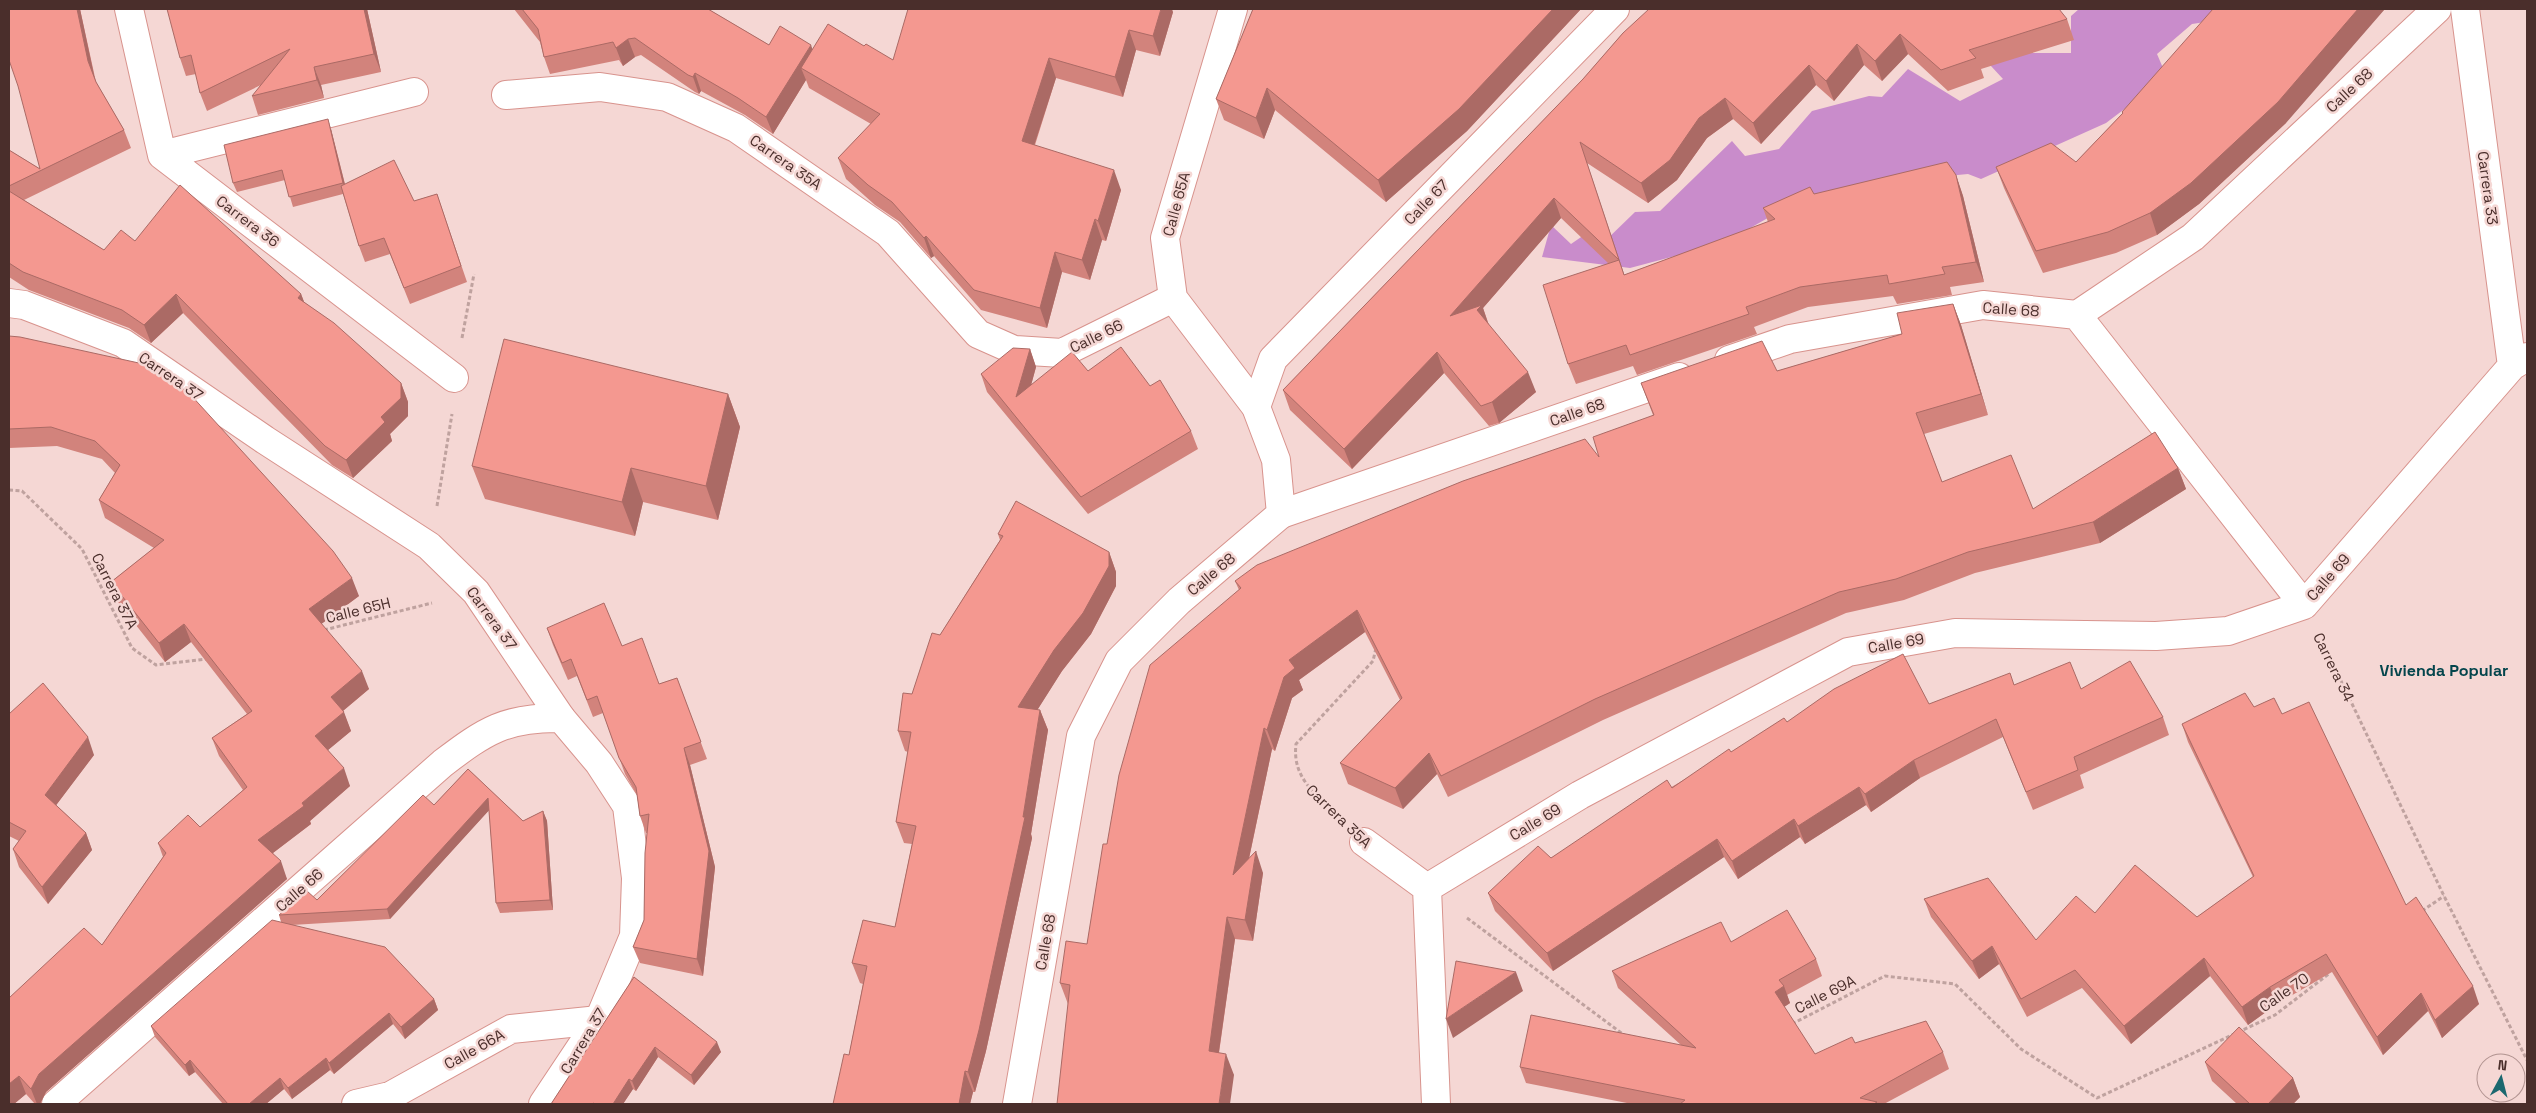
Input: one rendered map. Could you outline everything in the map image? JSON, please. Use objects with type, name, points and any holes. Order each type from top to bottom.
[{"type":"street","points":[[129,9],[162,155],[414,92]]},
{"type":"street","name":"Calle 65A","points":[[1172,298],[1165,238],[1233,9]]},
{"type":"street","name":"Calle 67","points":[[1256,407],[1273,359],[1615,9]]},
{"type":"street","name":"Calle 68","points":[[1017,1104],[1081,736],[1119,661],[1179,601],[1281,514],[1790,339],[1983,305],[2077,315],[2193,237],[2437,9]]},
{"type":"street","name":"Carrera 33","points":[[2465,9],[2520,361]]},
{"type":"street","name":"Carrera 35A","points":[[506,95],[600,86],[667,97],[736,128],[888,233],[978,334],[1014,350]]},
{"type":"street","name":"Carrera 36","points":[[162,155],[454,378]]},
{"type":"street","points":[[1172,298],[1256,407],[1276,460],[1281,514]]},
{"type":"street","name":"Calle 66","points":[[1014,350],[1062,352],[1172,298]]},
{"type":"street","name":"Carrera 37","points":[[9,303],[24,305],[123,343],[265,440],[429,546],[476,592],[561,718],[599,763],[627,806],[636,878],[634,936],[599,1020],[543,1104]]},
{"type":"street","points":[[2077,315],[2304,605]]},
{"type":"street","name":"Calle 69","points":[[1427,888],[1580,795],[1848,652],[1955,633],[2156,636],[2228,632],[2304,605],[2520,361]]},
{"type":"street","name":"Calle 66","points":[[56,1104],[443,763],[473,740],[503,724],[532,717],[561,718]]},
{"type":"street","name":"Carrera 35A","points":[[1364,842],[1427,888]]},
{"type":"street","points":[[1427,888],[1436,1104]]},
{"type":"street","name":"Calle 66A","points":[[356,1104],[390,1100],[510,1029],[599,1020]]},
{"type":"path","name":"Carrera 37A","points":[[9,490],[22,491],[82,549],[132,648],[156,665],[193,662],[212,658]]},
{"type":"path","name":"Calle 65H","points":[[316,632],[476,592]]},
{"type":"path","name":"Carrera 34","points":[[2304,605],[2444,896],[2527,1060]]},
{"type":"path","name":"Carrera 35A","points":[[1364,842],[1304,783],[1294,759],[1296,744],[1373,661],[1377,646]]},
{"type":"path","points":[[1427,888],[1625,1036]]},
{"type":"path","points":[[2421,912],[2444,896]]},
{"type":"path","name":"Calle 70","points":[[1955,984],[2020,1049],[2097,1098],[2275,1014],[2335,969]]},
{"type":"path","name":"Calle 69A","points":[[1789,1025],[1884,976],[1955,984]]},
{"type":"shaded area","points":[[2079,9],[2224,9],[2212,21],[2192,24],[2157,54],[2172,89],[2139,98],[2106,123],[1981,179],[1968,174],[1862,184],[1789,206],[1724,243],[1630,268],[1542,257],[1551,225],[1571,244],[1587,233],[1602,244],[1635,212],[1660,211],[1732,141],[1745,156],[1779,149],[1812,111],[1869,96],[1882,97],[1908,69],[1960,101],[2003,79],[1979,53],[2071,53],[2071,16]]},
{"type":"building","points":[[9,9],[77,9],[88,61],[96,82],[124,130],[9,186],[9,150],[40,169],[18,86],[9,60]]},
{"type":"building","points":[[167,9],[364,9],[374,54],[314,67],[317,80],[252,96],[290,49],[200,93],[191,55],[180,58]]},
{"type":"building","points":[[522,9],[708,9],[769,45],[780,26],[811,45],[766,117],[695,73],[693,77],[688,75],[635,38],[628,39],[616,48],[613,42],[544,57],[538,29]]},
{"type":"building","points":[[908,9],[1161,9],[1153,36],[1129,30],[1115,77],[1049,58],[1022,141],[1114,170],[1098,221],[1095,219],[1082,260],[1055,252],[1040,308],[974,290],[926,236],[924,238],[892,202],[868,185],[838,158],[880,114],[801,68],[828,24],[864,46],[866,44],[893,60]]},
{"type":"building","points":[[1253,9],[1553,9],[1459,109],[1378,180],[1267,88],[1256,118],[1216,99]]},
{"type":"building","points":[[1649,9],[2059,9],[2067,19],[1969,50],[1976,58],[1941,70],[1900,34],[1875,61],[1857,44],[1826,81],[1809,65],[1753,123],[1725,98],[1699,118],[1670,160],[1641,183],[1580,142],[1624,275],[1775,219],[1763,208],[1810,187],[1814,194],[1947,162],[1956,175],[1976,262],[1942,267],[1945,274],[1889,284],[1887,275],[1800,287],[1746,307],[1749,314],[1630,355],[1626,345],[1568,364],[1543,285],[1619,260],[1554,198],[1450,316],[1482,305],[1477,310],[1528,372],[1492,402],[1481,406],[1437,352],[1344,449],[1283,390],[1583,79],[1623,33]]},
{"type":"building","points":[[2213,9],[2358,9],[2278,102],[2191,183],[2150,213],[2108,232],[2036,251],[1996,167],[2051,143],[2076,162],[2123,113]]},
{"type":"building","points":[[328,119],[343,183],[289,197],[282,170],[233,183],[224,145]]},
{"type":"building","points":[[394,160],[414,201],[437,194],[461,266],[404,288],[384,238],[359,246],[341,186]]},
{"type":"building","points":[[180,185],[301,294],[298,298],[334,323],[401,383],[401,398],[381,417],[385,422],[346,460],[325,446],[176,294],[144,325],[122,310],[23,272],[9,263],[9,191],[104,250],[121,230],[135,241]]},
{"type":"building","points":[[1953,304],[1981,394],[1916,413],[1942,482],[2011,455],[2033,509],[2155,432],[2178,468],[2093,522],[1968,552],[1896,579],[1839,592],[1595,699],[1441,776],[1429,753],[1395,788],[1340,763],[1402,698],[1357,610],[1289,660],[1295,668],[1284,677],[1267,730],[1264,728],[1233,875],[1256,851],[1245,920],[1227,917],[1209,1051],[1226,1054],[1219,1104],[1057,1104],[1070,985],[1060,983],[1066,941],[1087,944],[1103,844],[1107,844],[1119,775],[1150,665],[1241,588],[1235,581],[1257,565],[1463,481],[1585,439],[1599,457],[1593,437],[1654,415],[1641,383],[1762,341],[1777,371],[1902,334],[1897,313]]},
{"type":"building","points":[[9,336],[148,365],[189,393],[333,551],[352,578],[309,609],[362,671],[331,697],[344,712],[315,736],[344,768],[302,803],[304,806],[258,840],[281,861],[39,1074],[31,1089],[19,1076],[9,1084],[9,998],[84,928],[102,945],[166,853],[158,843],[188,815],[200,827],[247,787],[212,738],[252,711],[184,624],[159,643],[111,582],[164,540],[99,500],[120,465],[95,441],[51,427],[9,429]]},
{"type":"building","points":[[504,339],[728,394],[706,486],[631,468],[622,502],[472,466]]},
{"type":"building","points":[[1121,347],[1150,386],[1160,380],[1191,431],[1081,497],[981,374],[1013,348],[1030,349],[1016,397],[1072,352],[1088,371]]},
{"type":"building","points":[[1016,501],[1109,552],[1109,566],[1083,613],[1054,650],[1018,707],[1040,710],[1023,817],[1025,817],[979,1030],[968,1072],[965,1071],[959,1104],[833,1104],[844,1054],[849,1055],[867,966],[852,963],[863,920],[895,927],[916,826],[896,822],[911,732],[898,731],[903,693],[912,694],[932,633],[940,635],[1003,536],[998,534]]},
{"type":"building","points":[[604,603],[622,646],[642,638],[659,684],[677,678],[701,742],[684,748],[709,851],[697,959],[633,947],[644,920],[645,853],[649,814],[640,816],[636,787],[619,758],[597,696],[587,700],[571,659],[562,663],[547,628]]},
{"type":"building","points":[[1903,654],[1929,704],[2010,673],[2014,685],[2070,662],[2081,689],[2130,661],[2163,717],[2074,757],[2078,770],[2026,792],[1996,719],[1914,760],[1865,794],[1859,787],[1798,826],[1794,819],[1732,861],[1717,839],[1547,953],[1488,893],[1538,846],[1551,858],[1667,780],[1672,788],[1729,749],[1731,752],[1784,718],[1787,722],[1834,689]]},
{"type":"building","points":[[43,683],[88,737],[45,795],[86,833],[42,887],[13,849],[26,831],[9,822],[9,714]]},
{"type":"building","points":[[2245,693],[2254,707],[2274,698],[2282,714],[2309,702],[2406,905],[2416,897],[2473,986],[2435,1020],[2421,993],[2377,1037],[2326,954],[2270,987],[2242,1007],[2204,958],[2124,1026],[2075,970],[2021,999],[1992,946],[1972,961],[1924,899],[1988,878],[2036,940],[2076,896],[2095,913],[2135,865],[2197,917],[2254,876],[2182,724]]},
{"type":"building","points":[[468,769],[523,821],[543,811],[550,900],[496,903],[488,798],[387,909],[279,915],[307,891],[317,900],[423,795],[434,805]]},
{"type":"building","points":[[1787,910],[1816,959],[1779,980],[1784,986],[1775,992],[1815,1054],[1852,1037],[1855,1043],[1926,1021],[1943,1052],[1860,1098],[1877,1102],[1874,1104],[1680,1104],[1685,1100],[1520,1067],[1531,1015],[1696,1048],[1612,971],[1721,922],[1731,942]]},
{"type":"building","points":[[272,920],[385,947],[434,999],[401,1027],[389,1013],[329,1063],[326,1058],[288,1088],[280,1078],[249,1104],[228,1104],[190,1060],[185,1065],[151,1026]]},
{"type":"building","points":[[1456,961],[1516,972],[1446,1019]]},
{"type":"building","points":[[634,977],[717,1042],[691,1075],[655,1047],[632,1081],[629,1079],[613,1104],[551,1104]]},
{"type":"building","points":[[2239,1027],[2293,1078],[2268,1104],[2250,1104],[2205,1062]]},
{"type":"district","name":"Vivienda Popular","points":[[2444,670]]}]
